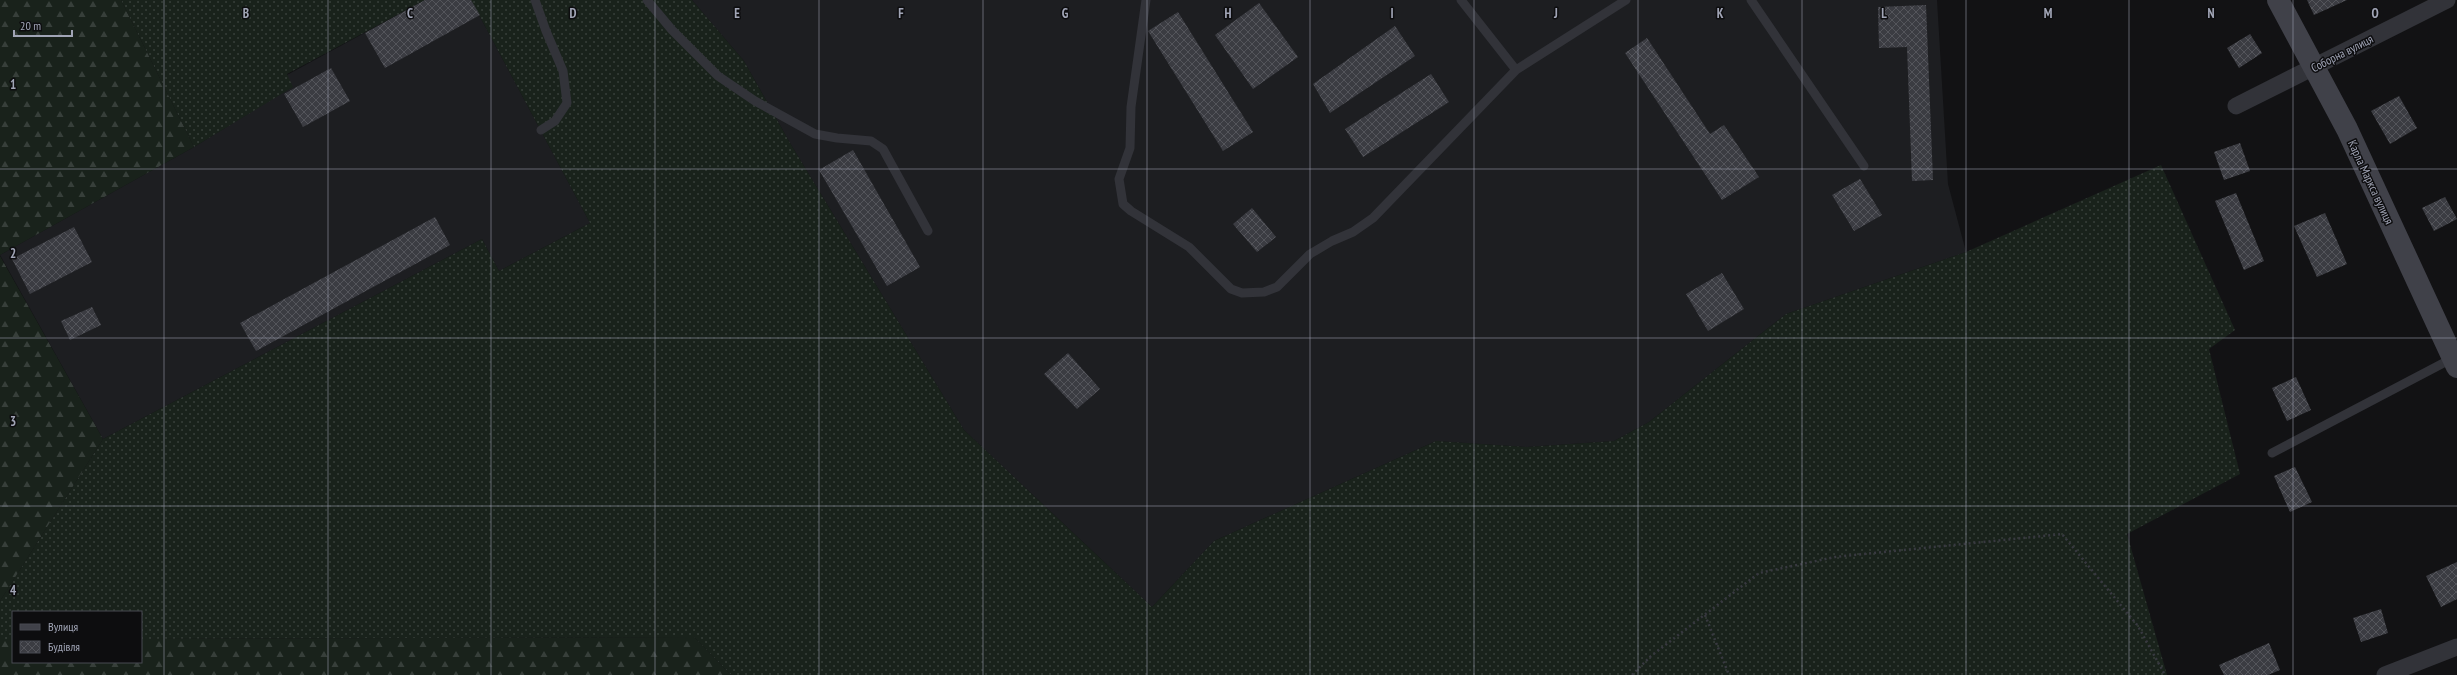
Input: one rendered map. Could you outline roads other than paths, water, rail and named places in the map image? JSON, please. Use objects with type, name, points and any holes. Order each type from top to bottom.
[{"type":"street","name":"Карла Маркса вулиця","points":[[2278,0],[2347,129],[2455,363]]},
{"type":"street","name":"Соборна вулиця","points":[[2236,106],[2447,0]]},
{"type":"street","points":[[2386,675],[2457,647]]},
{"type":"lane","points":[[535,0],[563,71],[567,103],[555,121],[541,130]]},
{"type":"lane","points":[[647,0],[672,30],[718,76],[755,101],[815,134],[837,138],[871,141],[883,149],[928,231]]},
{"type":"lane","points":[[1146,0],[1131,107],[1130,148],[1119,179],[1123,204],[1131,211],[1189,247],[1231,289],[1242,293],[1264,292],[1277,287],[1310,254],[1332,241],[1352,232],[1373,218],[1516,70],[1626,0]]},
{"type":"lane","points":[[1461,0],[1516,70]]},
{"type":"lane","points":[[1751,0],[1864,166]]},
{"type":"lane","points":[[2272,453],[2455,363]]}]
